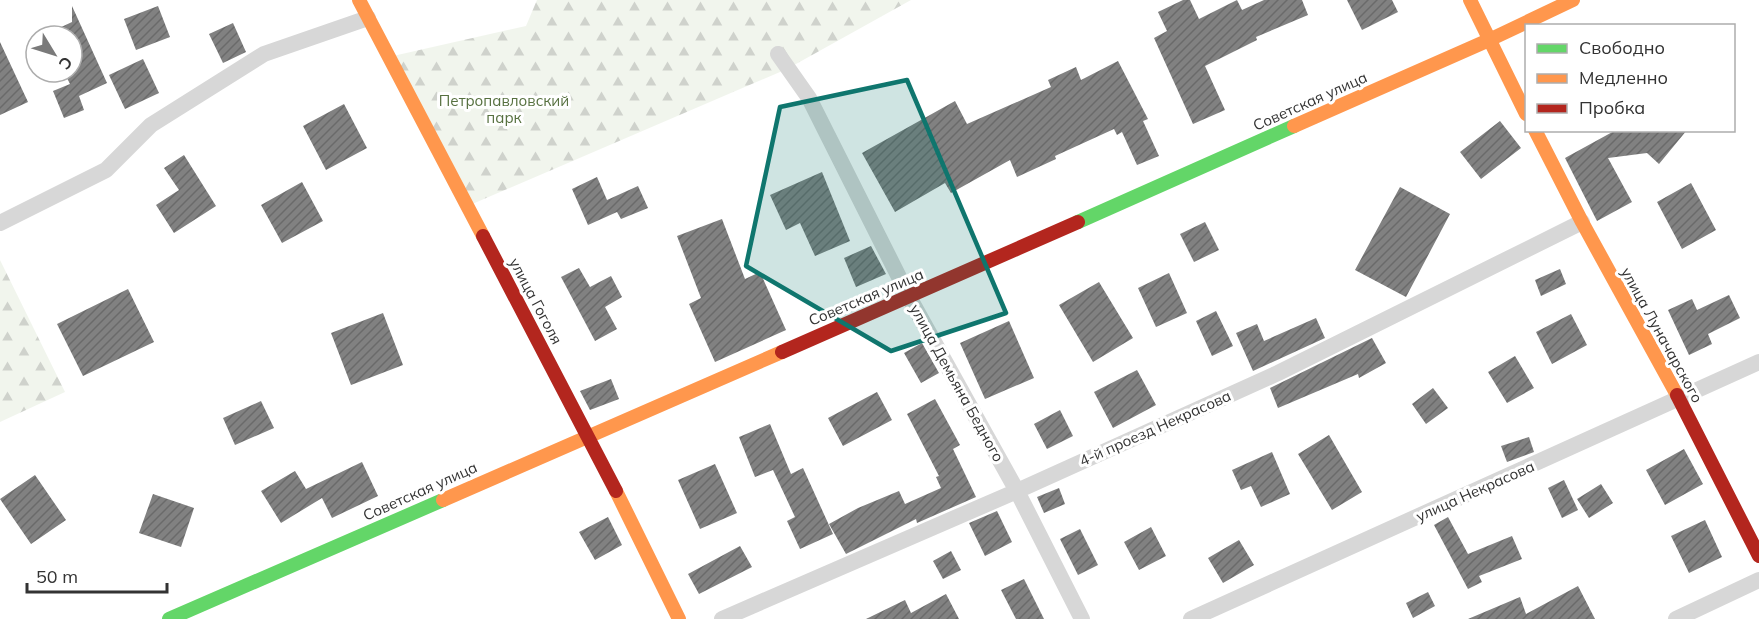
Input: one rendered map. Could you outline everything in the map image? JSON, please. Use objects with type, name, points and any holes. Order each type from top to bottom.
[{"type":"street","name":"улица Гоголя","points":[[358,0],[588,435],[679,619]]},
{"type":"street","points":[[1470,0],[1525,110]]},
{"type":"street","name":"Советская улица","points":[[169,619],[909,297],[1489,40],[1573,0]]},
{"type":"street","points":[[0,222],[106,170],[151,125],[264,54],[368,18]]},
{"type":"street","name":"улица Демьяна Бедного","points":[[778,54],[809,98],[909,297],[1017,491],[1082,619]]},
{"type":"street","name":"улица Луначарского","points":[[1536,132],[1582,222],[1679,399],[1759,556]]},
{"type":"street","name":"4-й проезд Некрасова","points":[[722,619],[1017,491],[1278,373],[1582,222]]},
{"type":"street","name":"улица Некрасова","points":[[1191,619],[1759,362]]},
{"type":"street","points":[[1676,619],[1759,580]]},
{"type":"highlighted area","points":[[907,80],[1006,313],[891,351],[746,266],[780,107]]},
{"type":"green space","name":"Петропавловский парк","points":[[537,0],[911,0],[787,69],[470,205],[393,56],[526,26]]},
{"type":"green space","points":[[0,260],[65,392],[0,422]]},
{"type":"building","points":[[1183,0],[1190,0],[1199,19],[1237,0],[1242,10],[1264,0],[1302,0],[1308,15],[1256,37],[1257,40],[1205,66],[1225,110],[1193,124],[1154,38],[1167,31],[1158,12]]},
{"type":"building","points":[[1347,0],[1392,0],[1398,12],[1362,30]]},
{"type":"building","points":[[72,6],[80,24],[68,24],[72,22]]},
{"type":"building","points":[[158,6],[170,37],[136,50],[124,19]]},
{"type":"building","points":[[233,23],[246,52],[223,63],[209,34]]},
{"type":"building","points":[[84,32],[107,83],[79,96],[84,110],[64,118],[53,91],[70,84],[84,84]]},
{"type":"building","points":[[0,42],[28,102],[0,115]]},
{"type":"building","points":[[143,59],[159,93],[125,109],[109,75]]},
{"type":"building","points":[[1118,61],[1148,119],[1143,121],[1159,156],[1137,165],[1122,132],[1117,135],[1114,129],[1055,156],[1056,159],[1017,177],[1010,160],[951,193],[945,183],[895,212],[862,153],[955,101],[967,124],[1051,87],[1048,80],[1076,67],[1081,80]]},
{"type":"building","points":[[344,104],[367,148],[326,170],[303,126]]},
{"type":"building","points":[[1500,121],[1521,148],[1481,179],[1460,152]]},
{"type":"building","points":[[1612,132],[1685,132],[1659,164],[1647,153],[1608,158],[1632,202],[1597,221],[1565,158]]},
{"type":"building","points":[[184,155],[216,206],[174,233],[156,205],[179,190],[164,168]]},
{"type":"building","points":[[822,172],[850,241],[815,256],[800,223],[786,230],[770,195]]},
{"type":"building","points":[[597,177],[607,200],[638,186],[648,208],[621,219],[617,212],[588,225],[572,189]]},
{"type":"building","points":[[302,182],[323,221],[282,243],[261,205]]},
{"type":"building","points":[[1691,183],[1716,230],[1682,249],[1657,202]]},
{"type":"building","points":[[1400,187],[1450,214],[1406,297],[1355,270]]},
{"type":"building","points":[[722,219],[745,279],[760,272],[786,330],[715,362],[689,304],[701,298],[677,236]]},
{"type":"building","points":[[1205,222],[1219,250],[1194,262],[1180,234]]},
{"type":"building","points":[[871,246],[886,274],[856,287],[844,258]]},
{"type":"building","points":[[579,268],[590,287],[611,276],[622,297],[605,307],[617,329],[595,341],[561,277]]},
{"type":"building","points":[[1560,269],[1566,284],[1541,296],[1535,280]]},
{"type":"building","points":[[1169,273],[1187,313],[1156,327],[1138,288]]},
{"type":"building","points":[[1099,282],[1133,338],[1093,362],[1059,305]]},
{"type":"building","points":[[128,289],[154,342],[83,376],[57,324]]},
{"type":"building","points":[[1729,295],[1740,318],[1708,334],[1712,344],[1689,355],[1668,310],[1692,299],[1697,310]]},
{"type":"building","points":[[1216,311],[1233,346],[1212,356],[1196,321]]},
{"type":"building","points":[[383,313],[403,365],[351,385],[331,333]]},
{"type":"building","points":[[1571,314],[1587,345],[1552,364],[1536,332]]},
{"type":"building","points":[[1316,318],[1325,338],[1253,371],[1236,333],[1257,324],[1264,341]]},
{"type":"building","points":[[1009,321],[1034,378],[985,399],[960,343]]},
{"type":"building","points":[[1372,338],[1386,363],[1359,378],[1358,374],[1278,408],[1270,388]]},
{"type":"building","points":[[922,343],[939,373],[921,383],[904,353]]},
{"type":"building","points":[[1515,356],[1534,388],[1507,403],[1488,372]]},
{"type":"building","points":[[1137,370],[1156,405],[1113,428],[1094,392]]},
{"type":"building","points":[[611,379],[619,399],[590,410],[580,391]]},
{"type":"building","points":[[1433,388],[1448,408],[1426,424],[1412,404]]},
{"type":"building","points":[[877,392],[892,420],[843,446],[828,418]]},
{"type":"building","points":[[935,399],[960,445],[953,449],[976,497],[917,523],[916,519],[846,554],[829,524],[858,508],[899,491],[905,504],[941,488],[936,477],[939,476],[907,414]]},
{"type":"building","points":[[261,401],[274,428],[235,445],[223,418]]},
{"type":"building","points":[[1060,410],[1073,436],[1047,449],[1034,424]]},
{"type":"building","points":[[770,424],[791,474],[803,468],[833,534],[800,549],[787,521],[795,517],[773,470],[755,477],[739,437]]},
{"type":"building","points":[[1329,435],[1362,492],[1332,510],[1298,454]]},
{"type":"building","points":[[1529,437],[1534,452],[1507,462],[1501,446]]},
{"type":"building","points":[[1684,449],[1703,484],[1665,505],[1646,470]]},
{"type":"building","points":[[1272,452],[1290,494],[1261,507],[1251,486],[1241,490],[1232,470]]},
{"type":"building","points":[[362,462],[378,496],[332,518],[322,498],[281,523],[261,491],[295,471],[306,489]]},
{"type":"building","points":[[715,464],[737,513],[700,529],[678,480]]},
{"type":"building","points":[[35,475],[66,520],[31,544],[0,499]]},
{"type":"building","points":[[1564,480],[1578,510],[1562,518],[1548,488]]},
{"type":"building","points":[[1601,484],[1613,503],[1589,518],[1577,499]]},
{"type":"building","points":[[1059,488],[1065,504],[1044,513],[1037,497]]},
{"type":"building","points":[[153,494],[194,508],[181,547],[139,533]]},
{"type":"building","points":[[997,511],[1012,542],[985,556],[969,523]]},
{"type":"building","points":[[608,517],[622,545],[595,560],[579,532]]},
{"type":"building","points":[[1448,517],[1468,554],[1512,536],[1522,559],[1479,576],[1482,582],[1468,589],[1434,525]]},
{"type":"building","points":[[1705,520],[1722,557],[1689,573],[1671,536]]},
{"type":"building","points":[[1151,527],[1166,556],[1139,570],[1124,542]]},
{"type":"building","points":[[1080,529],[1098,565],[1078,575],[1060,539]]},
{"type":"building","points":[[1239,540],[1254,565],[1223,583],[1208,558]]},
{"type":"building","points":[[740,546],[752,567],[699,594],[688,574]]},
{"type":"building","points":[[951,551],[961,570],[943,579],[933,561]]},
{"type":"building","points":[[1024,579],[1044,619],[1016,619],[1001,590]]},
{"type":"building","points":[[1578,586],[1595,619],[1468,619],[1520,597],[1526,614]]},
{"type":"building","points":[[1428,592],[1435,606],[1413,618],[1406,603]]},
{"type":"building","points":[[946,594],[959,619],[866,619],[905,600],[911,613]]},
{"type":"traffic: fast","points":[[1078,222],[1294,126]]},
{"type":"traffic: fast","points":[[169,619],[443,500]]},
{"type":"traffic: slow","points":[[359,0],[483,236]]},
{"type":"traffic: slow","points":[[1470,0],[1525,112]]},
{"type":"traffic: slow","points":[[1294,126],[1489,40],[1573,0]]},
{"type":"traffic: slow","points":[[1536,132],[1582,222],[1677,395]]},
{"type":"traffic: slow","points":[[443,500],[782,352]]},
{"type":"traffic: slow","points":[[616,491],[679,619]]},
{"type":"traffic: jam","points":[[782,352],[1078,222]]},
{"type":"traffic: jam","points":[[483,236],[616,491]]},
{"type":"traffic: jam","points":[[1677,395],[1759,556]]}]
